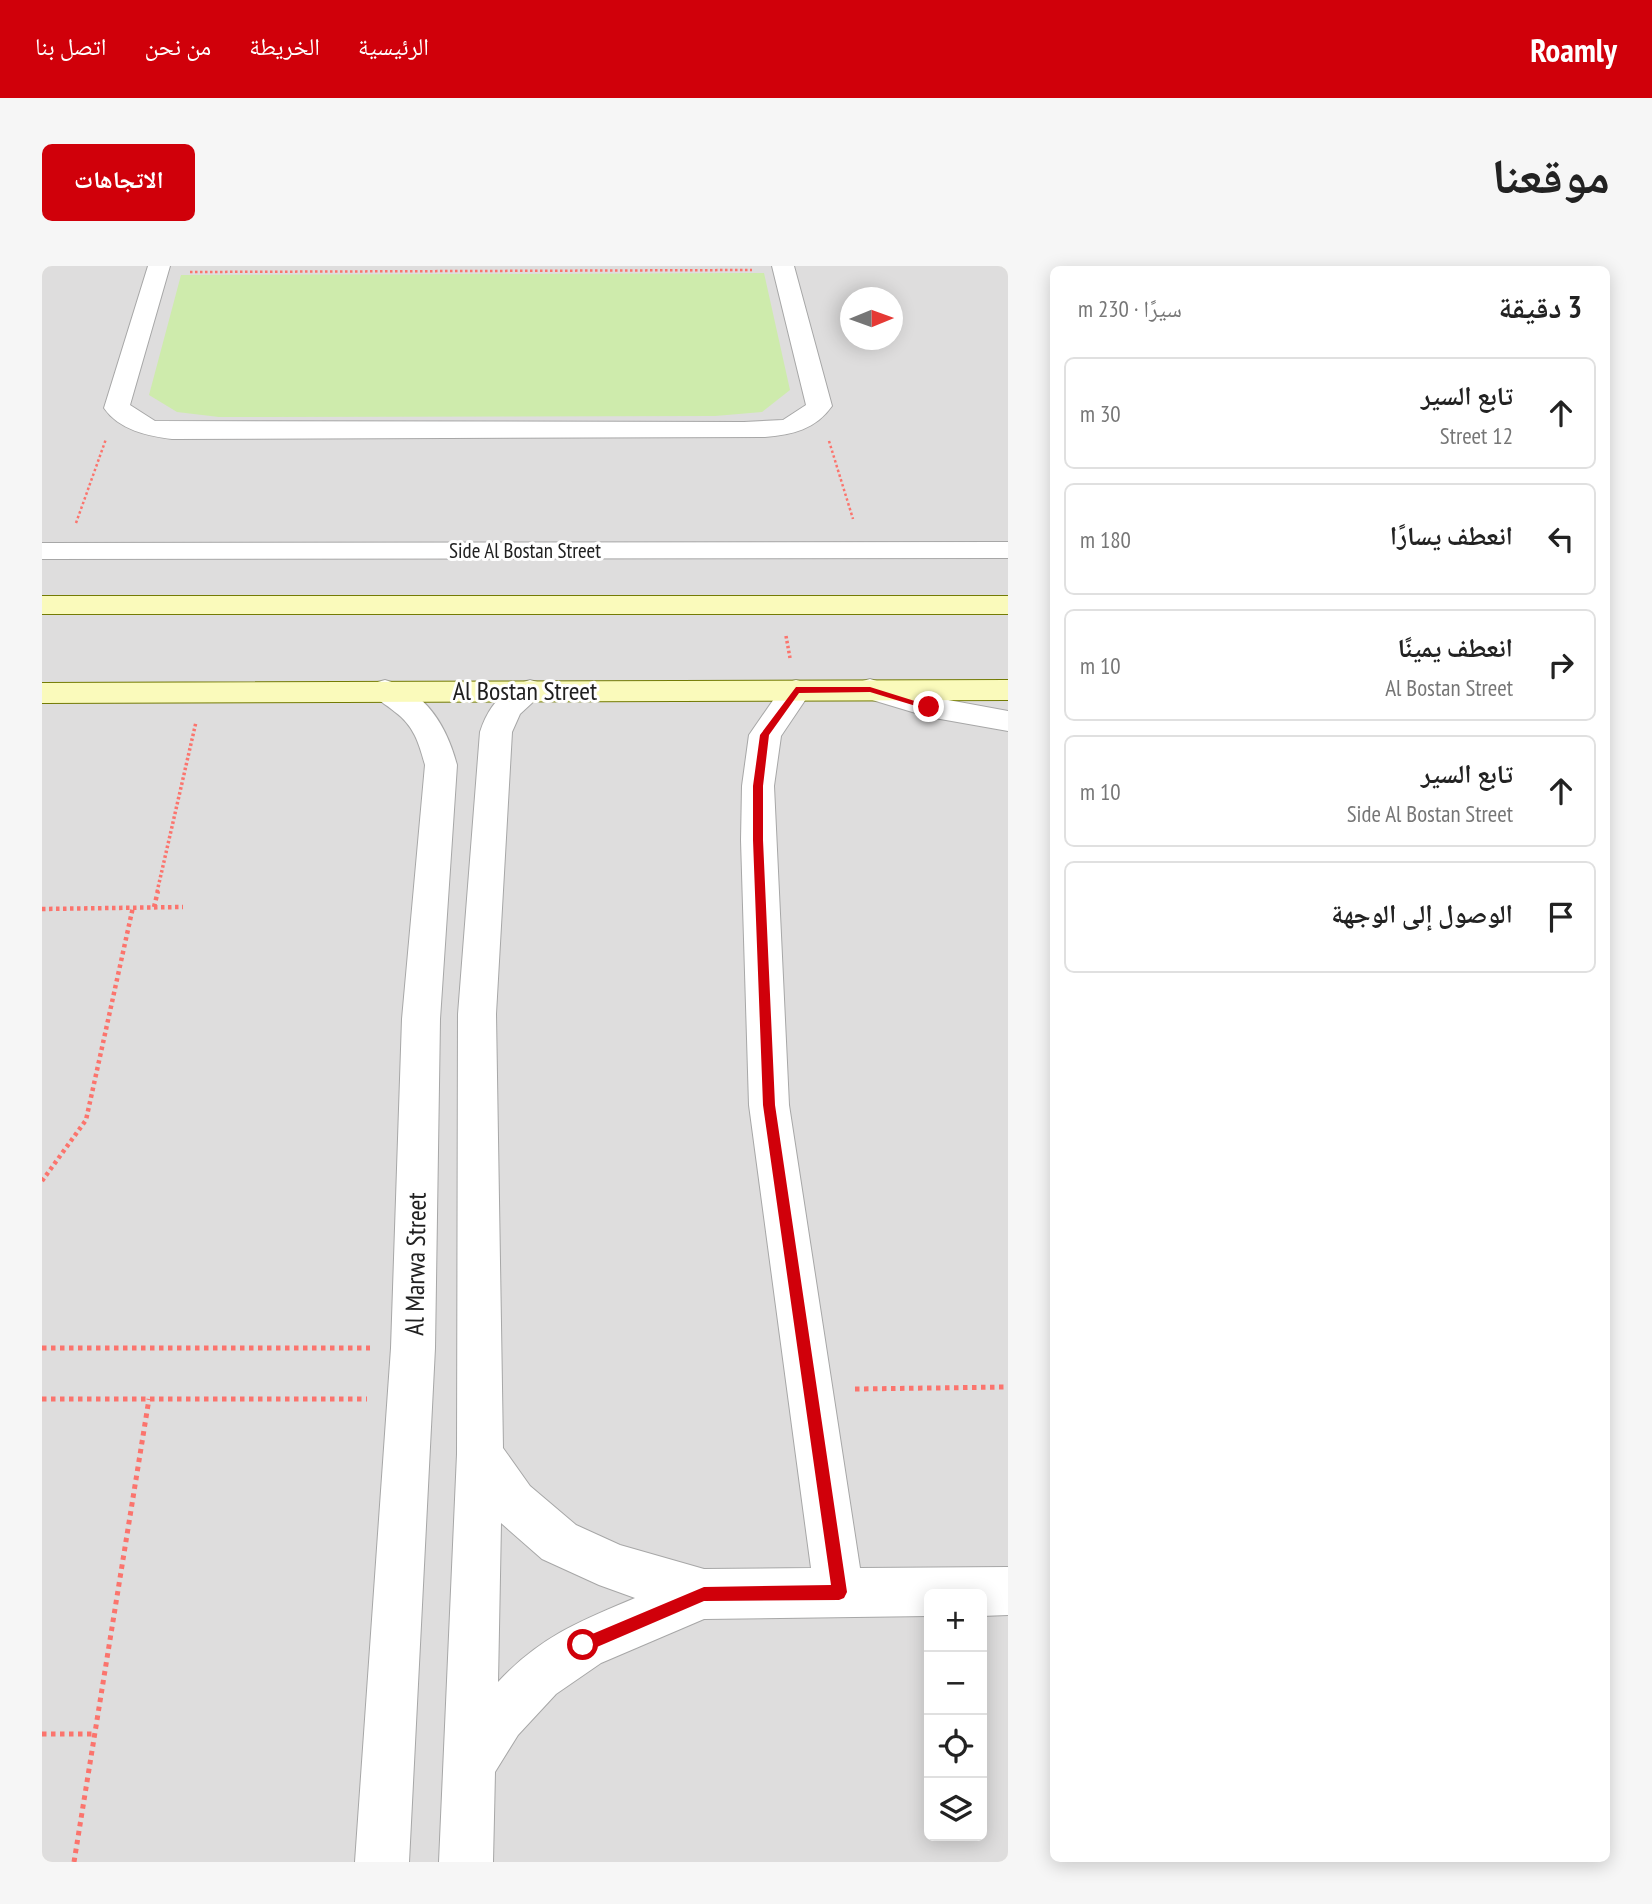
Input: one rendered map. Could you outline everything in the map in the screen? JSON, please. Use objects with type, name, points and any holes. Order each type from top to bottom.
[{"type":"street","points":[[159,269],[117,408],[148,428],[172,431],[773,429],[792,426],[810,419],[819,406],[783,268]]},
{"type":"street","name":"Side Al Bostan Street","points":[[54,551],[862,548],[1008,550]]},
{"type":"street","points":[[42,605],[1008,605]]},
{"type":"street","name":"Al Marwa Street","points":[[382,1862],[413,1348],[421,1019],[441,765],[434,735],[415,709],[386,690]]},
{"type":"street","points":[[466,1862],[480,1454],[477,1014],[496,732],[501,715],[513,701],[530,690]]},
{"type":"street","points":[[796,690],[765,735],[758,786],[769,1105],[839,1592]]},
{"type":"street","points":[[870,690],[929,707],[1008,721]]},
{"type":"street","name":"Al Bostan Street","points":[[42,693],[1008,690]]},
{"type":"street","points":[[480,1454],[513,1502],[559,1542],[616,1568],[704,1594],[1008,1591]]},
{"type":"street","points":[[469,1767],[500,1717],[538,1676],[583,1645],[704,1594]]},
{"type":"path","points":[[159,269],[783,268]]},
{"type":"path","points":[[819,406],[862,548]]},
{"type":"path","points":[[54,551],[117,408]]},
{"type":"path","points":[[779,604],[796,690]]},
{"type":"path","points":[[154,907],[203,691]]},
{"type":"path","points":[[42,1181],[86,1120],[133,907]]},
{"type":"path","points":[[42,909],[183,907]]},
{"type":"path","points":[[42,1348],[413,1348]]},
{"type":"path","points":[[811,1390],[1008,1387]]},
{"type":"path","points":[[42,1399],[410,1399]]},
{"type":"path","points":[[75,1862],[149,1399]]},
{"type":"path","points":[[42,1734],[95,1734]]},
{"type":"shaded area","points":[[42,266],[1008,266],[1008,1862],[42,1862]]},
{"type":"green space","points":[[764,273],[790,390],[762,412],[715,416],[219,417],[177,412],[149,395],[181,275]]},
{"type":"route","points":[[583,1645],[704,1594],[839,1592],[769,1105],[758,786],[765,735],[796,690],[870,690],[929,707]]}]
